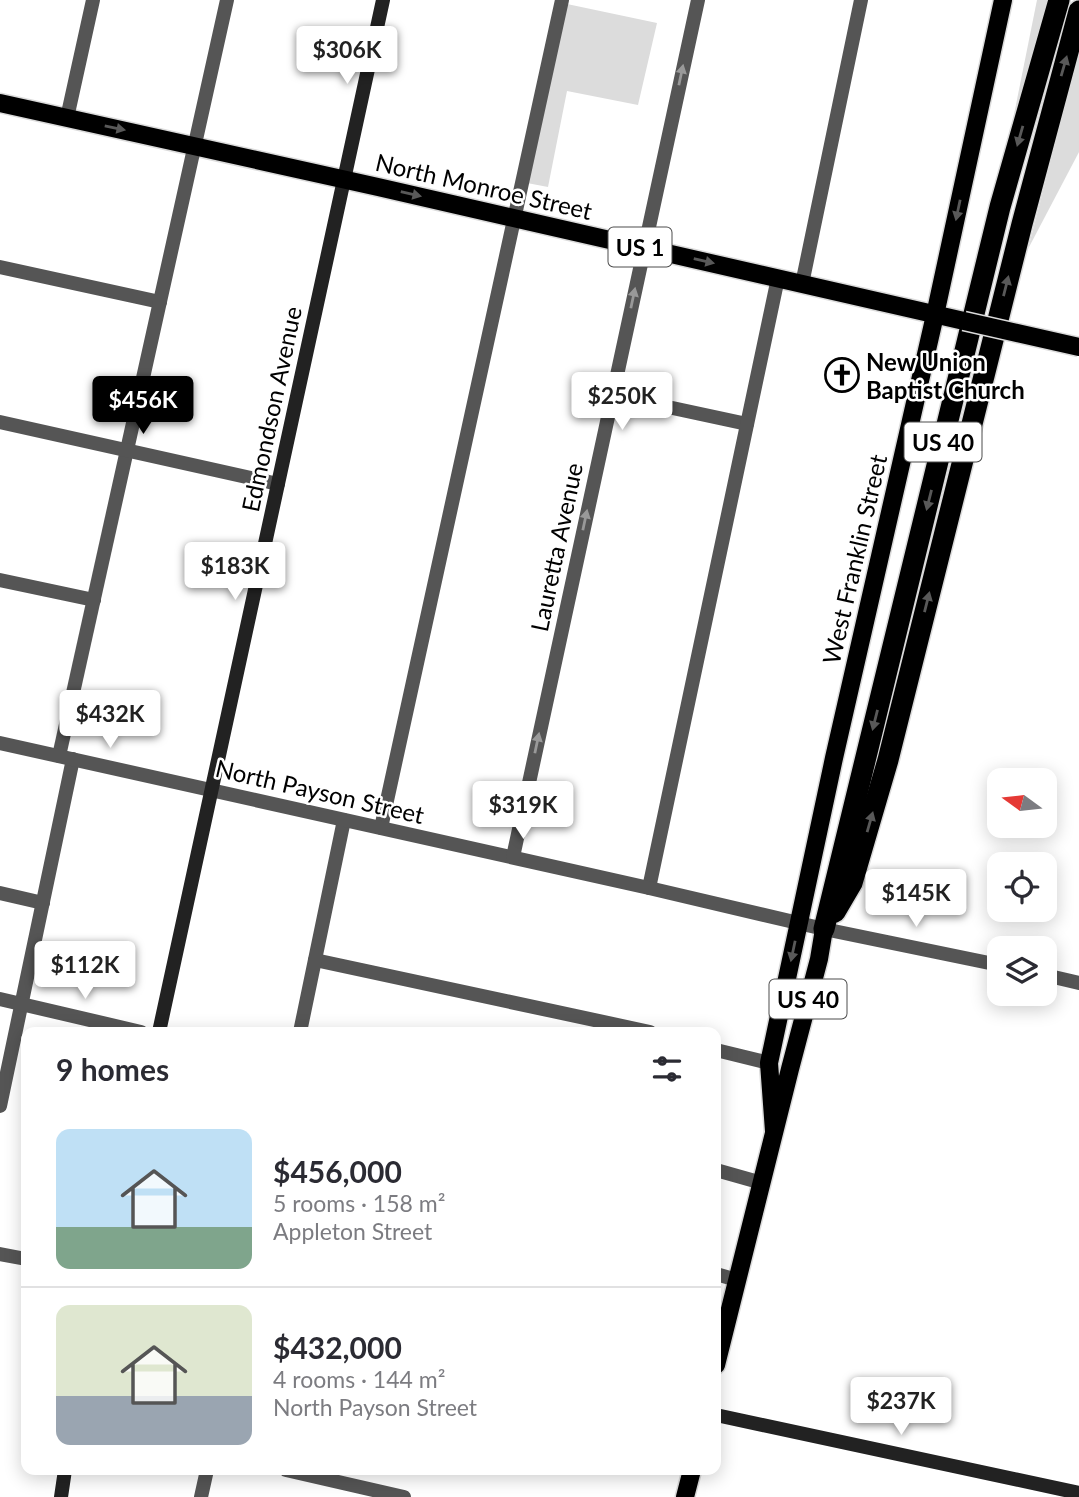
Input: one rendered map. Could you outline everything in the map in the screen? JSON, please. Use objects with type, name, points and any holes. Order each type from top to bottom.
[{"type":"highway","name":"US 40","points":[[824,929],[1000,207],[1059,0]]},
{"type":"highway","points":[[824,929],[852,883],[888,760],[975,409],[1079,11]]},
{"type":"main road","name":"Edmondson Avenue","points":[[160,1027],[383,0]]},
{"type":"main road","name":"West Franklin Street","points":[[775,1131],[769,1063],[837,744],[935,315],[1003,0]]},
{"type":"main road","name":"North Monroe Street","points":[[0,103],[1079,348]]},
{"type":"main road","name":"West Franklin Street","points":[[721,1345],[819,959],[824,929]]},
{"type":"main road","points":[[721,1416],[1079,1493]]},
{"type":"main road","points":[[61,1497],[64,1475]]},
{"type":"main road","points":[[685,1497],[691,1475]]},
{"type":"street","points":[[67,118],[93,0]]},
{"type":"street","points":[[1,1100],[43,903],[94,600],[227,0]]},
{"type":"street","points":[[381,828],[562,0]]},
{"type":"street","name":"Lauretta Avenue","points":[[513,857],[698,0]]},
{"type":"street","points":[[802,284],[861,0]]},
{"type":"street","points":[[0,267],[160,302]]},
{"type":"street","points":[[649,888],[778,278]]},
{"type":"street","points":[[612,395],[747,424]]},
{"type":"street","points":[[0,422],[278,484]]},
{"type":"street","points":[[0,580],[94,600]]},
{"type":"street","name":"North Payson Street","points":[[0,743],[824,929],[987,963]]},
{"type":"street","points":[[301,1027],[344,820]]},
{"type":"street","points":[[0,893],[43,903]]},
{"type":"street","points":[[315,960],[621,1027]]},
{"type":"street","points":[[1057,978],[1079,983]]},
{"type":"street","points":[[0,999],[120,1027]]},
{"type":"street","points":[[721,1051],[769,1063]]},
{"type":"street","points":[[721,1171],[762,1183]]},
{"type":"street","points":[[0,1254],[21,1258]]},
{"type":"street","points":[[721,1275],[737,1280]]},
{"type":"street","points":[[201,1497],[206,1475]]},
{"type":"street","points":[[308,1475],[404,1497]]},
{"type":"shaded area","points":[[1037,0],[1058,0],[982,274]]},
{"type":"shaded area","points":[[567,4],[657,23],[638,105],[567,91],[548,187],[527,183]]},
{"type":"shaded area","points":[[1079,53],[1079,152],[1028,249]]},
{"type":"place","name":"New Union Baptist Church","points":[[842,375]]}]
